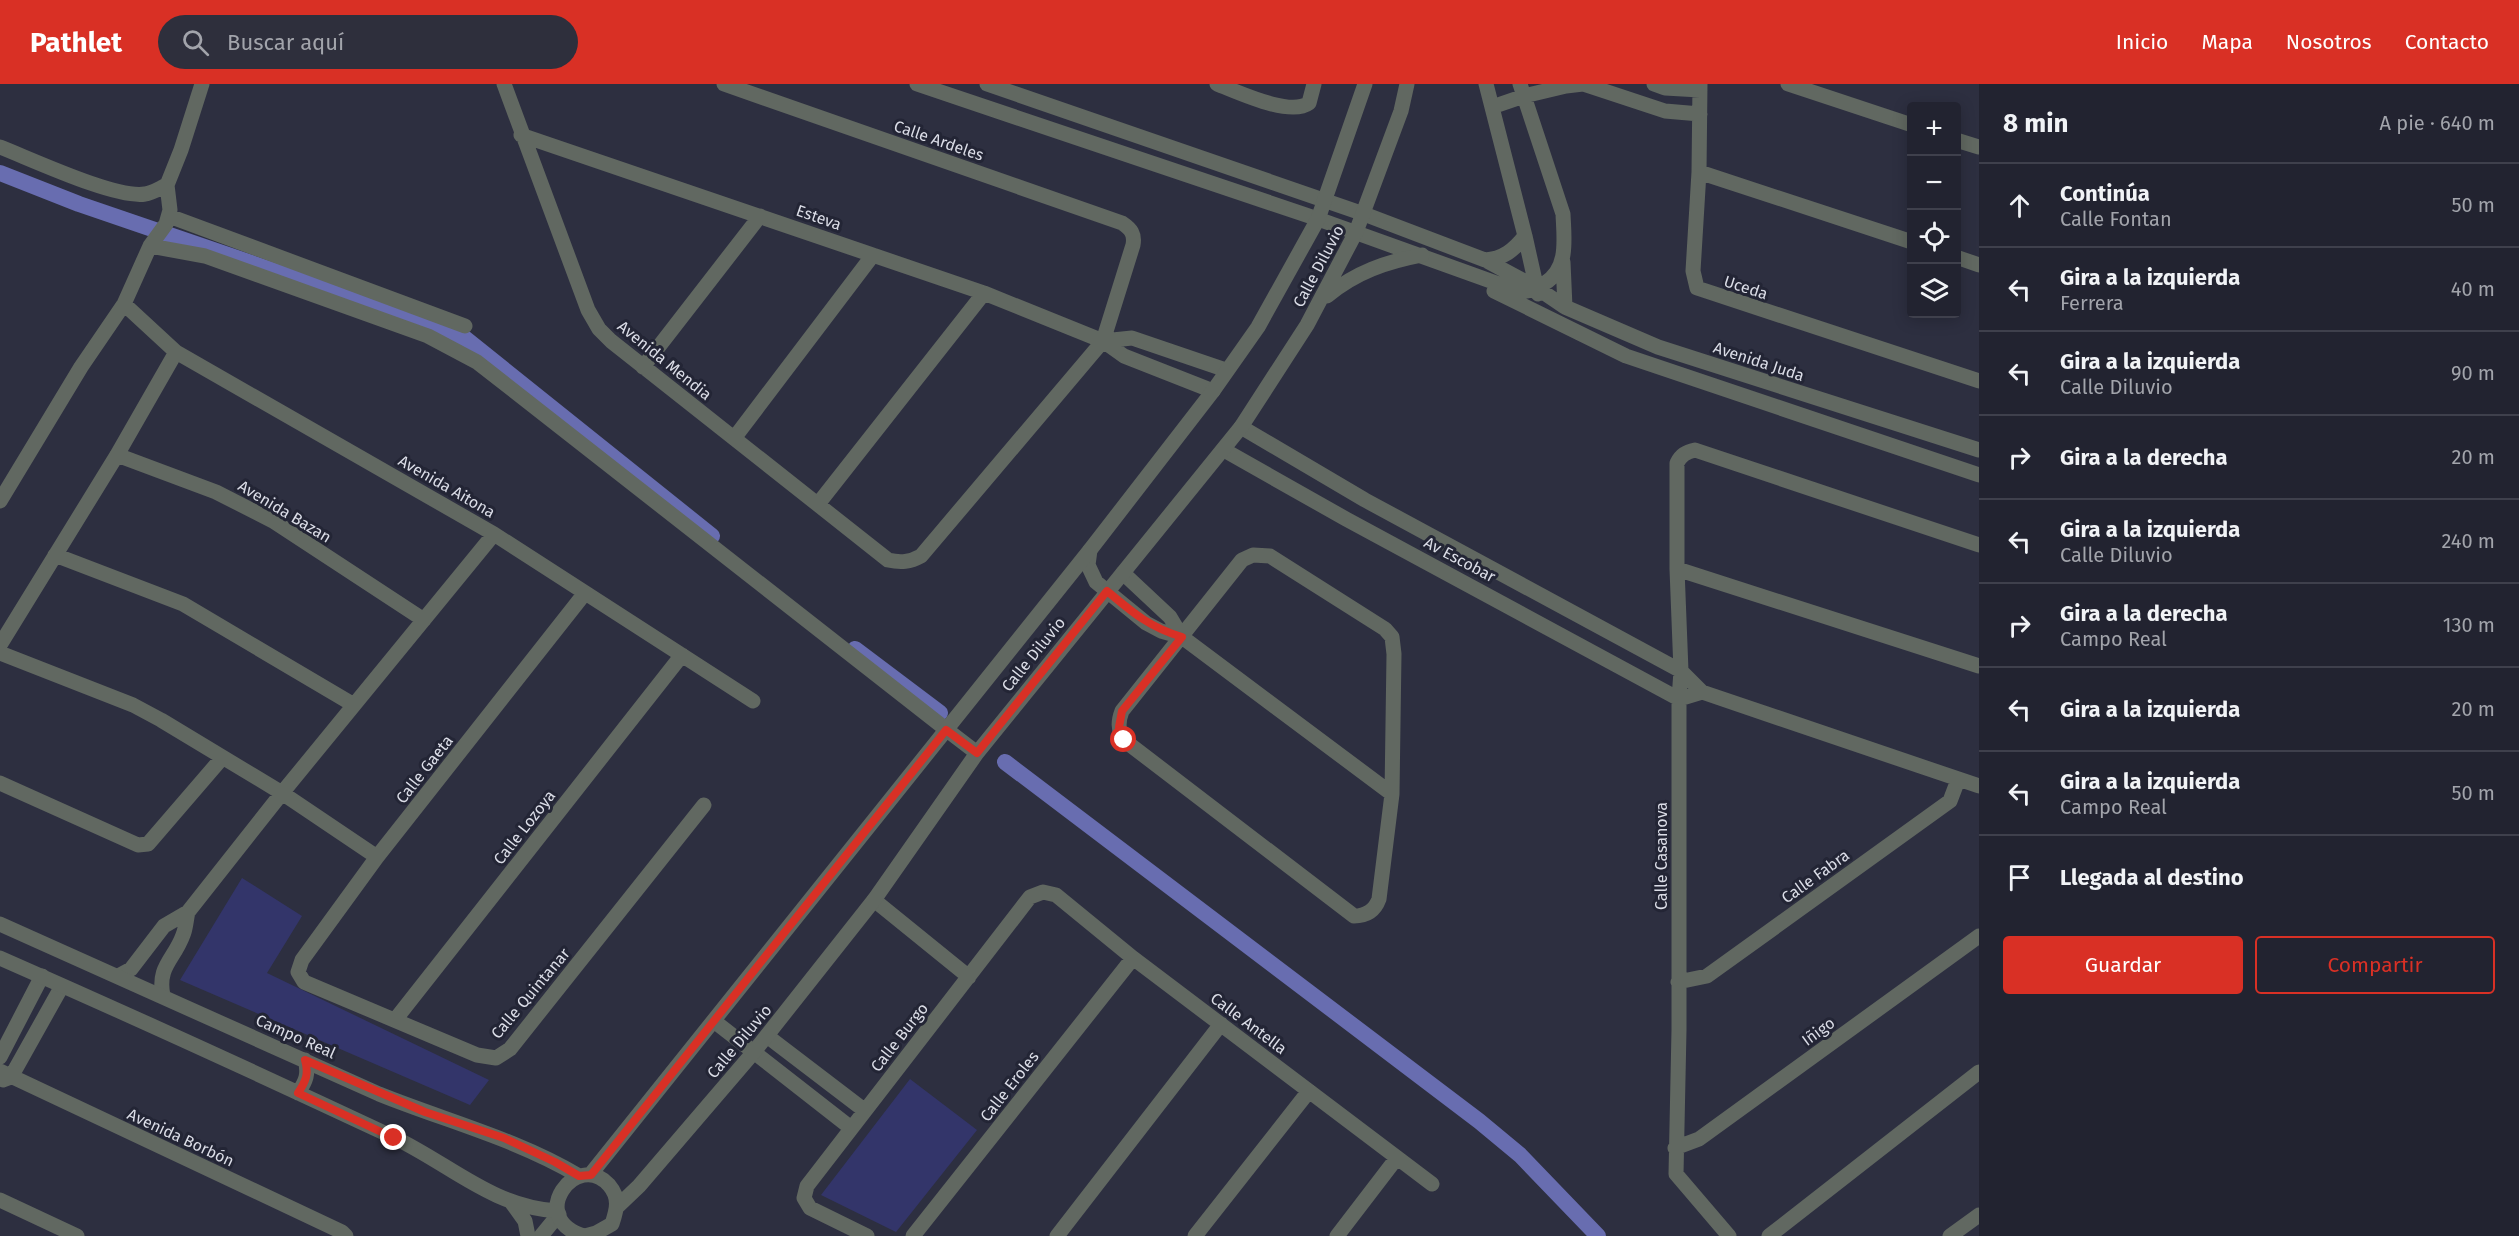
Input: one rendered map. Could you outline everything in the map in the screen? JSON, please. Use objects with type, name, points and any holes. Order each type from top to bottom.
[{"type":"street","points":[[0,501],[81,367],[124,304],[152,243],[168,220],[167,185],[202,84]]},
{"type":"street","name":"Avenida Mendia","points":[[504,84],[521,135],[588,310],[605,335],[888,560],[908,562],[921,556],[1103,341]]},
{"type":"street","name":"Calle Ardeles","points":[[724,84],[1122,223],[1129,228],[1134,238],[1103,341]]},
{"type":"street","name":"Avenida Juda","points":[[917,84],[1356,232],[1510,288],[1528,292],[1537,288]]},
{"type":"street","name":"Avenida Juda","points":[[987,84],[1364,214],[1485,260],[1537,288],[1565,307],[1658,347],[1979,450]]},
{"type":"street","points":[[1217,84],[1281,106],[1296,108],[1309,103],[1313,96],[1314,84]]},
{"type":"street","name":"Calle Diluvio","points":[[585,1176],[714,1021],[1090,550],[1213,391],[1258,327],[1318,219],[1365,84]]},
{"type":"street","name":"Calle Diluvio","points":[[618,1206],[639,1186],[753,1053],[874,900],[977,753],[1241,427],[1290,354],[1356,232],[1401,111],[1407,84]]},
{"type":"street","name":"Avenida Juda","points":[[1486,84],[1543,306],[1598,336],[1626,356]]},
{"type":"street","points":[[1492,107],[1522,90],[1583,84],[1665,111],[1700,114]]},
{"type":"street","points":[[1654,84],[1665,88],[1700,87]]},
{"type":"street","points":[[1788,84],[1907,124]]},
{"type":"street","name":"Uceda","points":[[1700,87],[1694,271],[1697,288],[1979,381]]},
{"type":"street","points":[[1522,90],[1563,214],[1565,307]]},
{"type":"street","name":"Esteva","points":[[521,135],[984,293],[1103,341],[1124,356],[1213,391]]},
{"type":"street","points":[[1961,142],[1979,147]]},
{"type":"street","points":[[0,147],[122,193],[147,194],[167,185]]},
{"type":"street","points":[[1699,172],[1907,241]]},
{"type":"street","points":[[643,367],[760,216]]},
{"type":"street","points":[[168,220],[465,326]]},
{"type":"street","points":[[1485,260],[1497,260],[1515,249],[1525,236]]},
{"type":"street","points":[[152,243],[205,256],[428,336],[477,362],[977,753]]},
{"type":"street","points":[[735,437],[873,255]]},
{"type":"street","points":[[1320,302],[1342,284],[1367,270],[1394,260],[1422,255]]},
{"type":"street","points":[[1961,259],[1979,265]]},
{"type":"street","name":"Avenida Juda","points":[[1438,261],[1546,319],[1626,356],[1979,475]]},
{"type":"street","points":[[1537,288],[1555,277],[1563,262]]},
{"type":"street","points":[[818,504],[984,293]]},
{"type":"street","name":"Avenida Aitona","points":[[124,304],[176,352],[494,534],[753,701]]},
{"type":"street","name":"Esteva","points":[[1103,341],[1132,338],[1226,370]]},
{"type":"street","points":[[0,645],[117,455],[176,352]]},
{"type":"street","points":[[1241,427],[1365,500],[1681,671],[1702,692],[1979,786]]},
{"type":"street","name":"Av Escobar","points":[[1224,450],[1346,519],[1679,699]]},
{"type":"street","name":"Calle Casanova","points":[[1729,1236],[1676,1174],[1681,671],[1676,470],[1680,457],[1695,450],[1979,545]]},
{"type":"street","name":"Avenida Bazan","points":[[117,455],[216,492],[273,522],[423,620]]},
{"type":"street","points":[[118,976],[136,964],[164,926],[188,912],[282,793],[494,534]]},
{"type":"street","points":[[1090,550],[1089,564],[1096,582],[1146,623],[1161,631],[1182,637],[1392,794]]},
{"type":"street","points":[[55,555],[183,604],[354,705]]},
{"type":"street","points":[[1253,555],[1270,556],[1390,632],[1393,642],[1392,794],[1379,899],[1376,906],[1368,913],[1354,916],[1124,740],[1119,727],[1122,711],[1182,637],[1242,560],[1253,555]]},
{"type":"street","points":[[1677,569],[1979,666]]},
{"type":"street","points":[[1491,596],[1497,572]]},
{"type":"street","points":[[1123,573],[1170,616],[1182,637]]},
{"type":"street","name":"Calle Gaeta","points":[[298,972],[302,960],[376,858],[585,593]]},
{"type":"street","points":[[0,652],[133,705],[282,793],[376,858]]},
{"type":"street","name":"Calle Lozoya","points":[[395,1020],[682,655]]},
{"type":"street","points":[[1679,699],[1702,692]]},
{"type":"street","points":[[0,783],[138,845],[148,844],[222,758]]},
{"type":"street","name":"Calle Fabra","points":[[1678,982],[1707,976],[1950,801],[1958,780]]},
{"type":"street","name":"Calle Quintanar","points":[[298,972],[304,982],[477,1055],[496,1058],[510,1049],[704,805]]},
{"type":"street","name":"Calle Antella","points":[[1043,892],[1056,896],[1133,958],[1432,1185]]},
{"type":"street","name":"Calle Burgo","points":[[867,1236],[816,1212],[805,1203],[807,1186],[1030,897],[1043,892]]},
{"type":"street","points":[[874,900],[969,977]]},
{"type":"street","points":[[163,996],[160,982],[163,970],[183,936],[188,912]]},
{"type":"street","name":"Campo Real","points":[[0,924],[425,1112],[504,1138],[585,1176]]},
{"type":"street","name":"Iñigo","points":[[1675,1148],[1699,1139],[1979,936]]},
{"type":"street","points":[[0,958],[411,1146],[482,1189],[512,1203],[558,1213]]},
{"type":"street","name":"Calle Eroles","points":[[913,1236],[1133,958]]},
{"type":"street","points":[[0,1057],[42,976]]},
{"type":"street","points":[[4,1076],[62,986]]},
{"type":"street","points":[[714,1021],[851,1128]]},
{"type":"street","points":[[1057,1236],[1221,1024]]},
{"type":"street","points":[[767,1035],[864,1110]]},
{"type":"street","points":[[298,1093],[306,1082],[308,1070],[305,1060]]},
{"type":"street","points":[[1769,1236],[1979,1072]]},
{"type":"street","name":"Avenida Borbón","points":[[4,1076],[346,1236]]},
{"type":"street","points":[[1195,1236],[1309,1091]]},
{"type":"street","points":[[1337,1236],[1396,1159]]},
{"type":"street","points":[[585,1176],[605,1180],[615,1192],[618,1206],[612,1224],[590,1235],[572,1232],[562,1223],[558,1213],[558,1196],[566,1184],[585,1176]]},
{"type":"street","points":[[0,1200],[77,1236]]},
{"type":"street","points":[[512,1203],[525,1221],[528,1236]]},
{"type":"street","points":[[541,1236],[558,1213]]},
{"type":"street","points":[[1950,1236],[1979,1215]]},
{"type":"shaded area","points":[[242,878],[302,916],[267,973],[489,1080],[470,1105],[180,980]]},
{"type":"shaded area","points":[[910,1079],[977,1130],[896,1232],[821,1195]]},
{"type":"waterway","points":[[0,173],[79,204],[427,323],[466,339],[712,536]]},
{"type":"waterway","points":[[855,649],[940,713]]},
{"type":"waterway","points":[[1005,762],[1479,1121],[1520,1155],[1598,1236]]},
{"type":"route","points":[[394,1138],[298,1093],[306,1082],[308,1070],[305,1060],[425,1112],[504,1138],[579,1176],[591,1175],[946,730],[977,753],[1107,591],[1146,623],[1161,631],[1182,637],[1122,711],[1119,727],[1124,740]]}]
